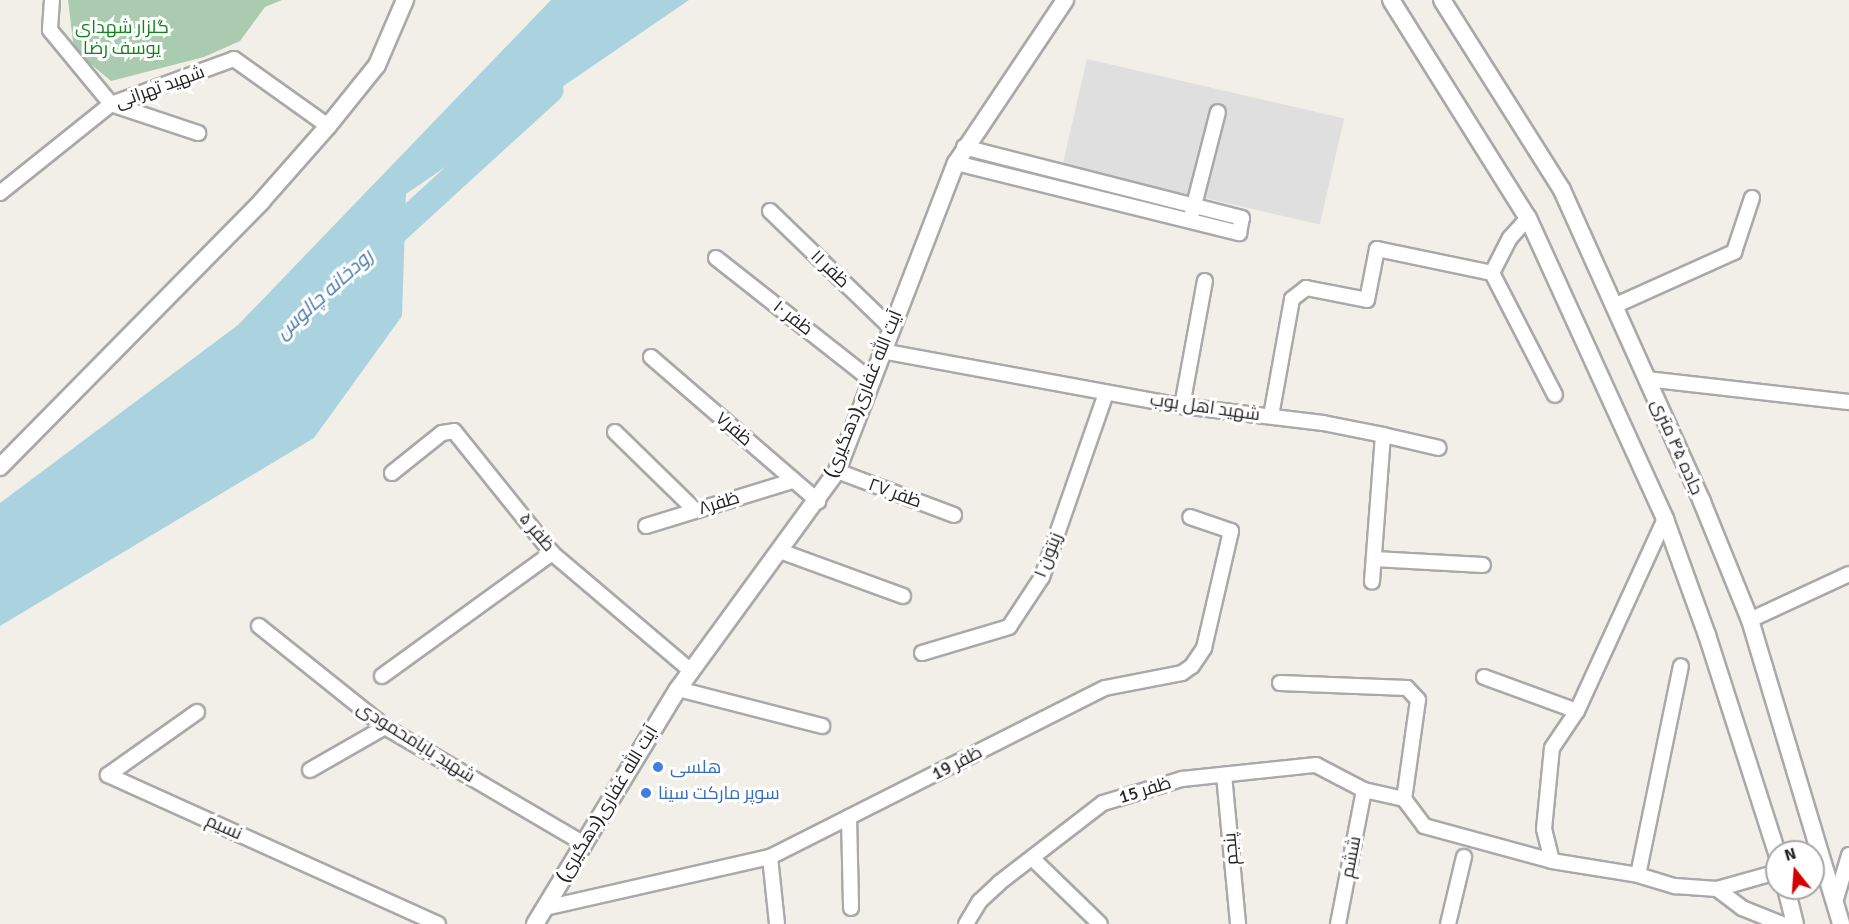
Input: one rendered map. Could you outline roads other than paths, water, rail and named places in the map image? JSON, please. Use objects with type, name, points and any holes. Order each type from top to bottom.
[{"type":"street","points":[[52,0],[50,30],[111,104],[198,133]]},
{"type":"street","points":[[0,466],[261,202],[328,126],[377,65],[405,0]]},
{"type":"street","name":"آیت الله غفاری(دهگیری)","points":[[536,924],[678,689],[818,501],[837,471],[890,327],[960,155],[1065,0]]},
{"type":"street","points":[[1391,0],[1528,218],[1665,519],[1707,635],[1773,840]]},
{"type":"street","name":"جاده ۴۵ متری","points":[[1442,0],[1562,190],[1647,379],[1749,620],[1836,899],[1841,924]]},
{"type":"street","name":"شهید تهرانی","points":[[0,193],[111,104],[234,59],[328,126]]},
{"type":"street","points":[[1190,221],[1218,112]]},
{"type":"street","points":[[960,155],[1242,218],[1239,233],[1190,221],[960,155]]},
{"type":"street","points":[[1614,306],[1734,252],[1752,198]]},
{"type":"street","name":"ظفر ۱۱","points":[[770,211],[890,327]]},
{"type":"street","points":[[1492,273],[1510,238],[1528,218]]},
{"type":"street","points":[[1271,416],[1292,299],[1306,288],[1367,300],[1377,249],[1492,273]]},
{"type":"street","name":"ظفر ۱۰","points":[[716,258],[870,379]]},
{"type":"street","points":[[1492,273],[1555,395]]},
{"type":"street","points":[[1182,406],[1205,281]]},
{"type":"street","name":"شهید اهل بوب","points":[[881,351],[1182,406],[1271,416],[1383,435],[1439,448]]},
{"type":"street","name":"ظفر۷","points":[[651,357],[792,481],[818,501]]},
{"type":"street","points":[[1647,379],[1849,402]]},
{"type":"street","name":"زیتون ۱","points":[[922,652],[1009,627],[1042,577],[1106,393]]},
{"type":"street","name":"ظفر ۵","points":[[392,473],[442,433],[454,431],[552,553],[691,671]]},
{"type":"street","points":[[615,432],[695,510]]},
{"type":"street","points":[[1372,582],[1383,435]]},
{"type":"street","name":"ظفر ۲۷","points":[[837,471],[954,515]]},
{"type":"street","name":"ظفر۸","points":[[646,526],[792,481]]},
{"type":"street","name":"ظفر 19","points":[[545,908],[770,857],[1105,688],[1182,673],[1192,666],[1204,648],[1231,531],[1190,517]]},
{"type":"street","points":[[1552,861],[1544,829],[1552,748],[1577,711],[1665,519]]},
{"type":"street","points":[[780,551],[903,596]]},
{"type":"street","points":[[381,676],[552,553]]},
{"type":"street","points":[[1374,559],[1482,565]]},
{"type":"street","points":[[1749,620],[1849,574]]},
{"type":"street","name":"شهید بابامحمودی","points":[[260,627],[385,727],[583,843]]},
{"type":"street","points":[[1638,875],[1681,666]]},
{"type":"street","points":[[1484,677],[1577,711]]},
{"type":"street","points":[[1280,683],[1407,687],[1418,700],[1404,799],[1424,826],[1552,861],[1638,875],[1675,886],[1717,889],[1765,875]]},
{"type":"street","points":[[678,689],[822,726]]},
{"type":"street","name":"نسیم","points":[[196,712],[108,775],[438,924]]},
{"type":"street","points":[[310,770],[385,727]]},
{"type":"street","name":"ظفر 15","points":[[966,924],[980,901],[999,883],[1103,803],[1182,779],[1316,765],[1365,790],[1404,799]]},
{"type":"street","name":"پنجم","points":[[1224,775],[1238,924]]},
{"type":"street","name":"ششم","points":[[1338,924],[1365,790]]},
{"type":"street","points":[[849,817],[850,908]]},
{"type":"street","points":[[1836,899],[1849,855]]},
{"type":"street","points":[[770,857],[777,924]]},
{"type":"street","points":[[1448,924],[1464,857]]},
{"type":"street","points":[[1033,859],[1100,924]]},
{"type":"street","points":[[1717,889],[1742,908],[1782,924]]},
{"type":"street","points":[[1789,900],[1795,924]]},
{"type":"water","points":[[551,0],[689,0],[406,194],[402,316],[314,438],[0,626],[0,503],[238,325]]},
{"type":"waterway","name":"رودخانه چالوس","points":[[379,245],[550,89]]},
{"type":"place","name":"هلسی","points":[[658,767]]},
{"type":"place","name":"سوپر مارکت سینا","points":[[646,793]]},
{"type":"park label","name":"گلزار شهدای یوسف رضا","points":[[122,38]]}]
